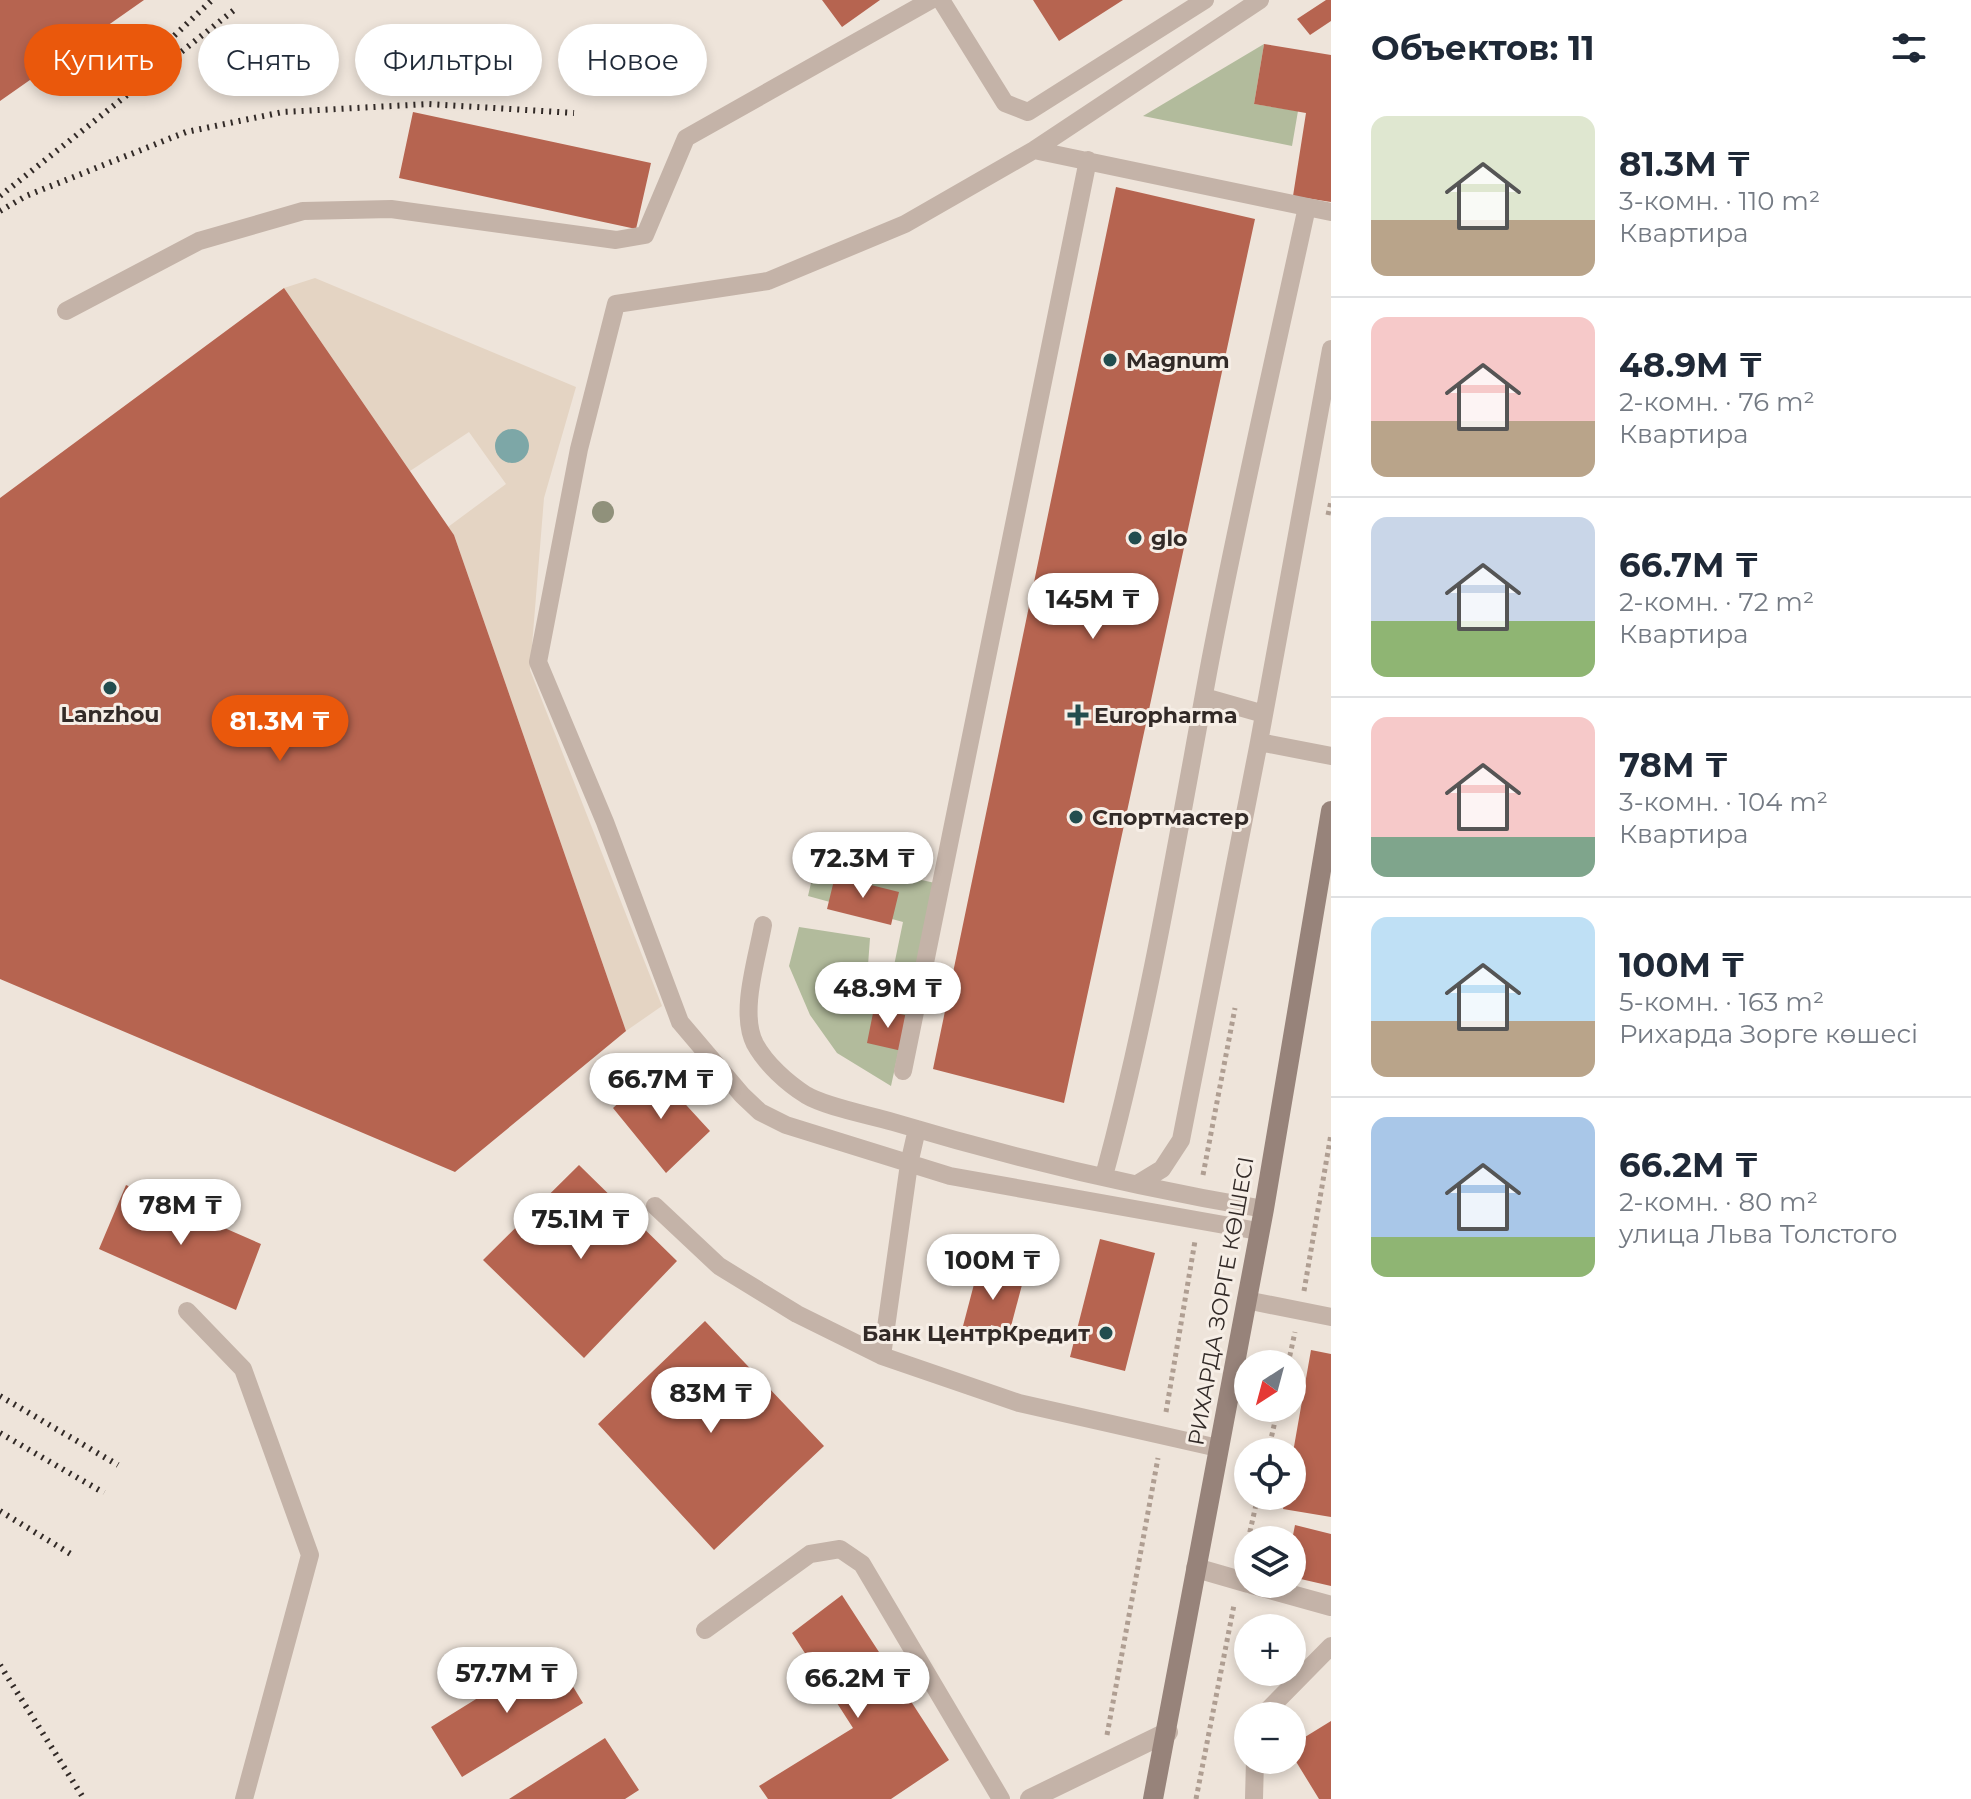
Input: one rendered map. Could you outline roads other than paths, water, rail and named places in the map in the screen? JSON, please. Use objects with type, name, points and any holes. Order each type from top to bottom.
[{"type":"main road","name":"РИХАРДА ЗОРГЕ КӨШЕСІ","points":[[1153,1799],[1264,1209],[1328,850],[1331,811]]},
{"type":"street","points":[[1196,1568],[1234,1579]]},
{"type":"street","points":[[1303,1598],[1331,1606]]},
{"type":"street","points":[[1030,1799],[1168,1732]]},
{"type":"lane","points":[[66,311],[199,241],[303,211],[391,209],[616,240],[645,235],[686,138],[931,0]]},
{"type":"lane","points":[[941,0],[1005,103],[1028,112],[1205,0]]},
{"type":"lane","points":[[1258,1231],[950,1176],[786,1125],[760,1112],[680,1022],[605,822],[538,662],[579,449],[616,304],[768,281],[905,224],[1034,150],[1260,0]]},
{"type":"lane","points":[[1034,150],[1331,212]]},
{"type":"lane","points":[[903,1071],[1088,160]]},
{"type":"lane","points":[[1104,1176],[1120,1118],[1158,941],[1224,590],[1307,207]]},
{"type":"lane","points":[[1139,1183],[1162,1169],[1181,1140],[1259,742],[1331,349]]},
{"type":"lane","points":[[1204,697],[1264,714]]},
{"type":"lane","points":[[1259,742],[1331,756]]},
{"type":"lane","points":[[763,925],[747,1014],[754,1043],[771,1066],[808,1096],[917,1129],[1104,1176],[1264,1209]]},
{"type":"lane","points":[[882,1356],[909,1164],[917,1129]]},
{"type":"lane","points":[[655,1206],[719,1266],[797,1314],[882,1356],[1019,1403],[1218,1448]]},
{"type":"lane","points":[[1246,1300],[1331,1317]]},
{"type":"lane","points":[[187,1311],[243,1369],[310,1555],[244,1799]]},
{"type":"lane","points":[[705,1630],[810,1554],[840,1549],[862,1564],[1001,1799]]},
{"type":"lane","points":[[1276,1702],[1331,1646]]},
{"type":"lane","points":[[1254,1799],[1255,1774]]},
{"type":"water","points":[[512,429],[524,434],[529,446],[524,458],[512,463],[500,458],[495,446],[500,434]]},
{"type":"railway","points":[[182,28],[212,0]]},
{"type":"railway","points":[[0,196],[234,10]]},
{"type":"railway","points":[[0,211],[26,196],[186,132],[283,112],[429,104],[574,113]]},
{"type":"railway","points":[[0,1396],[118,1465]]},
{"type":"railway","points":[[0,1433],[104,1493]]},
{"type":"railway","points":[[0,1511],[74,1556]]},
{"type":"railway","points":[[0,1665],[84,1799]]},
{"type":"place","name":"Magnum","points":[[1110,360]]},
{"type":"place","name":"glo","points":[[1135,538]]},
{"type":"place","name":"Lanzhou","points":[[110,688]]},
{"type":"place","name":"Europharma","points":[[1078,715]]},
{"type":"place","name":"Спортмастер","points":[[1076,817]]},
{"type":"place","name":"Банк ЦентрКредит","points":[[1106,1333]]}]
